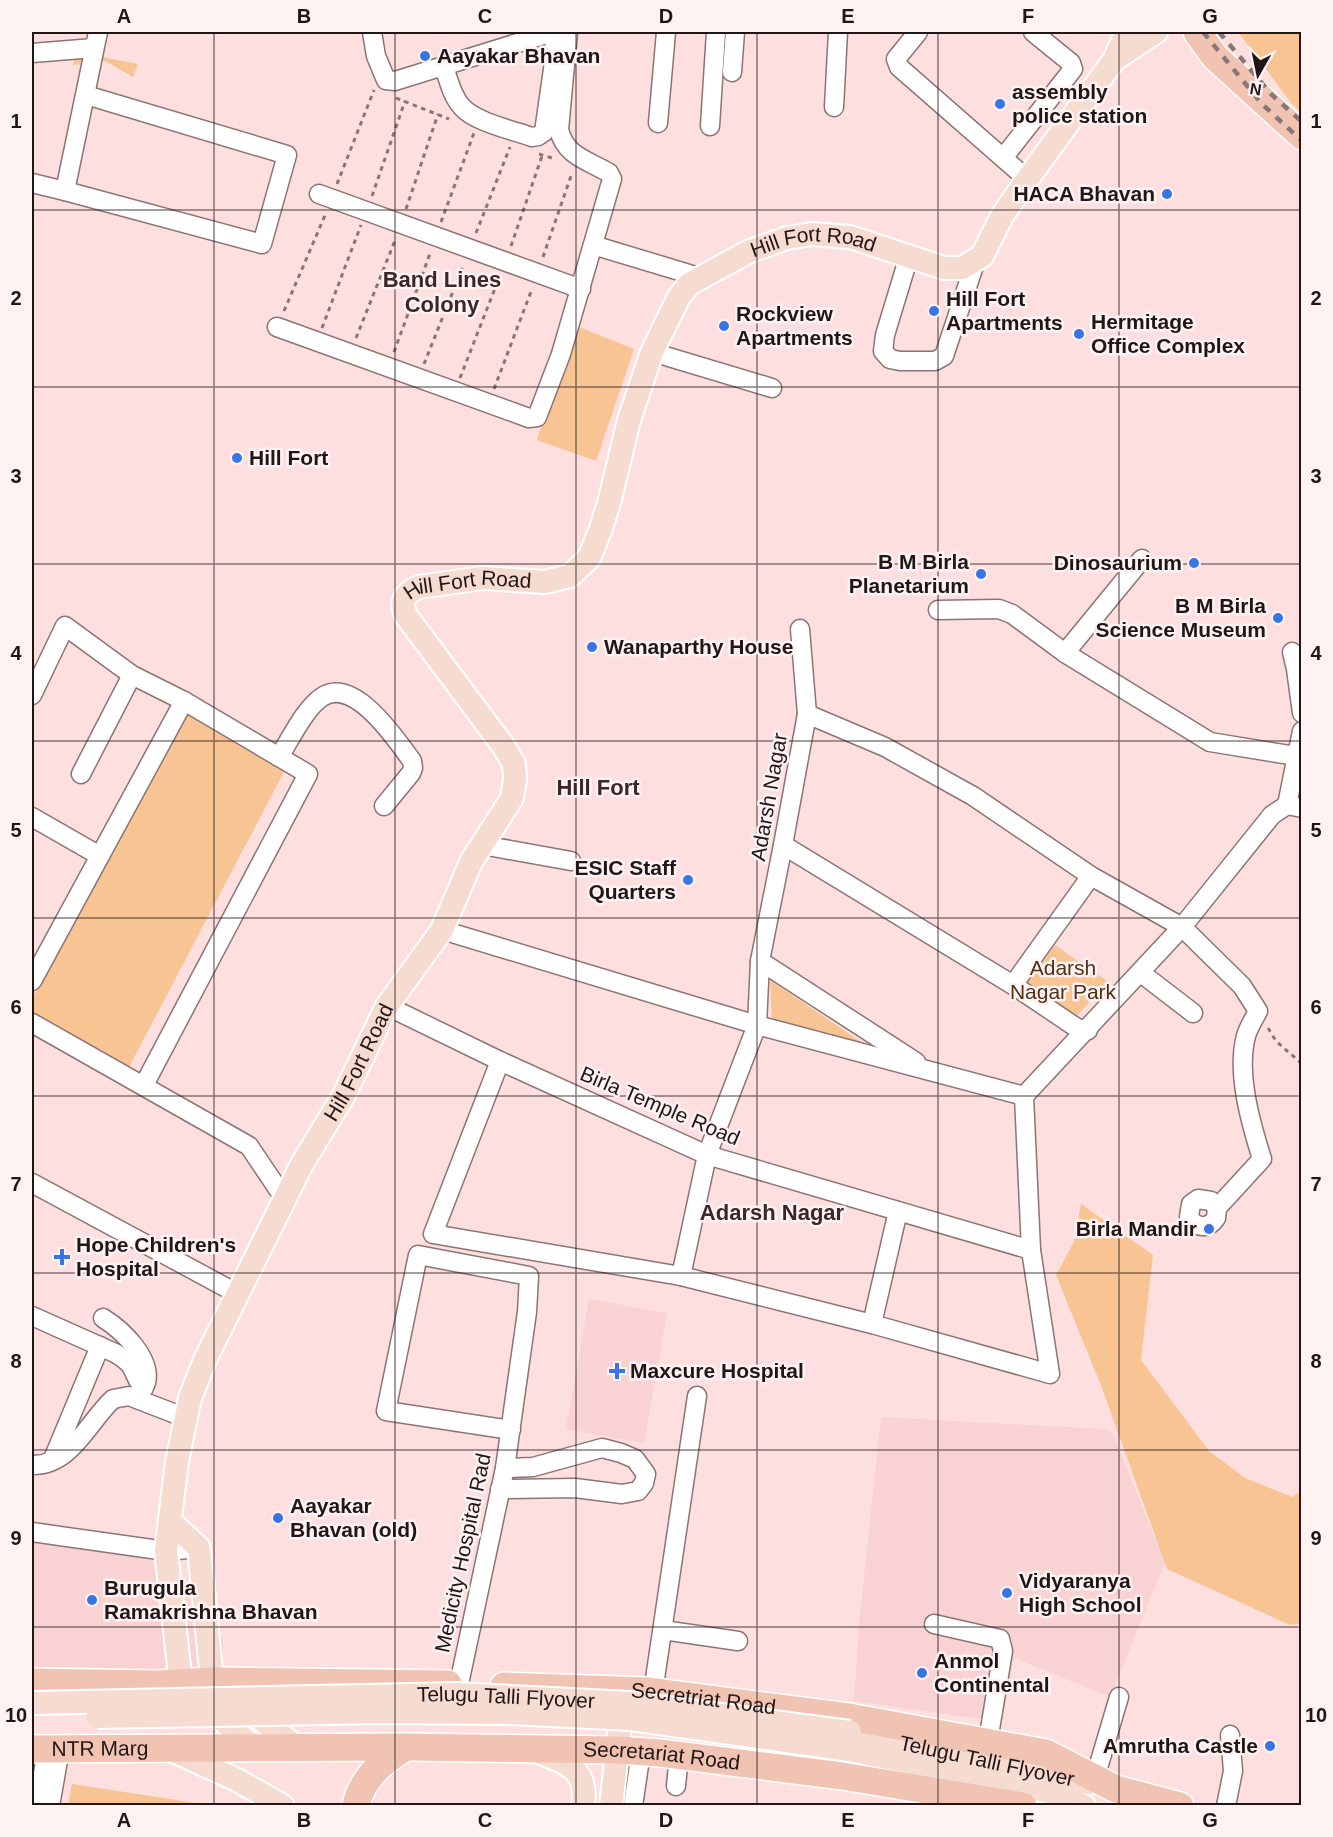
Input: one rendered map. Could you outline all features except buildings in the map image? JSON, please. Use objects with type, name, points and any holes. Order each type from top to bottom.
[{"type":"highway","points":[[1197,32],[1215,57],[1302,136]]},
{"type":"highway","name":"Secretriat Road","points":[[32,1682],[181,1684],[212,1681],[459,1684],[653,1692],[849,1717],[1046,1753],[1106,1783],[1180,1806]]},
{"type":"highway","points":[[356,1806],[369,1778],[380,1764],[406,1747]]},
{"type":"highway","name":"Secretariat Road","points":[[254,1748],[406,1747],[629,1751],[679,1755],[842,1776],[1023,1806]]},
{"type":"highway","name":"NTR Marg","points":[[46,1749],[254,1748]]},
{"type":"main road","points":[[976,260],[982,256],[1002,216],[1026,179],[1114,60],[1127,32]]},
{"type":"main road","points":[[1114,60],[1156,32]]},
{"type":"main road","name":"Hill Fort Road","points":[[181,1684],[166,1551],[177,1462],[190,1398],[205,1360],[302,1164],[344,1095],[387,1006],[402,982],[442,930],[471,862],[512,798],[515,779],[514,764],[504,747],[407,616],[403,608],[403,601],[411,590],[418,587],[483,578],[544,582],[570,576],[588,558],[609,503],[629,420],[652,352],[678,297],[689,284],[699,277],[748,252],[787,238],[812,234],[850,237],[944,268],[962,268],[976,260]]},
{"type":"main road","points":[[170,1521],[199,1548],[212,1681],[298,1748]]},
{"type":"main road","points":[[181,1684],[254,1748]]},
{"type":"main road","points":[[611,1806],[629,1751],[624,1690]]},
{"type":"main road","name":"Telugu Talli Flyover","points":[[32,1703],[457,1694],[630,1703],[1106,1783]]},
{"type":"main road","name":"Telugu Talli Flyover","points":[[32,1716],[135,1717],[381,1712],[508,1713],[630,1719],[850,1741],[1063,1795],[1084,1806]]},
{"type":"main road","points":[[168,1748],[237,1779],[283,1806]]},
{"type":"main road","points":[[529,1749],[558,1760],[579,1774],[585,1785],[584,1806]]},
{"type":"street","points":[[372,32],[376,56],[386,80],[395,81],[554,32],[555,55],[544,132],[532,137],[471,116],[453,93],[444,67]]},
{"type":"street","points":[[277,327],[534,419],[537,417],[549,389],[581,289],[612,179],[609,173],[572,153],[562,143],[559,130],[568,32]]},
{"type":"street","points":[[658,123],[666,32]]},
{"type":"street","points":[[710,126],[716,32]]},
{"type":"street","points":[[732,72],[735,32]]},
{"type":"street","points":[[834,107],[838,32]]},
{"type":"street","points":[[918,32],[896,59],[898,67],[1026,179]]},
{"type":"street","points":[[1003,158],[1073,69],[1071,63],[1033,32]]},
{"type":"street","points":[[32,53],[96,40],[65,191]]},
{"type":"street","points":[[32,183],[262,244],[287,155],[86,95]]},
{"type":"street","points":[[326,196],[581,289]]},
{"type":"street","points":[[593,245],[699,277]]},
{"type":"street","points":[[909,256],[885,335],[883,351],[890,359],[900,361],[935,362],[944,356],[976,260]]},
{"type":"street","points":[[652,352],[772,388]]},
{"type":"street","points":[[1065,652],[1142,559]]},
{"type":"street","points":[[938,610],[999,609],[1012,614],[1065,652],[1210,742],[1300,757]]},
{"type":"street","points":[[32,695],[65,626],[132,675],[184,701],[308,774],[144,1085]]},
{"type":"street","points":[[800,629],[807,714]]},
{"type":"street","points":[[1292,652],[1302,713]]},
{"type":"street","points":[[81,774],[132,675]]},
{"type":"street","points":[[279,757],[312,705],[323,696],[334,692],[344,693],[388,727],[412,761],[411,773],[384,806]]},
{"type":"street","points":[[32,981],[184,701]]},
{"type":"street","name":"Adarsh Nagar","points":[[681,1276],[707,1155],[757,1025],[760,961],[807,714],[885,747],[973,796],[1090,876],[1182,927],[1242,986],[1258,1011]]},
{"type":"street","points":[[500,1061],[433,1234],[681,1276],[872,1324],[1050,1374],[1031,1250],[1024,1096],[1182,927],[1272,815],[1294,807],[1302,731]]},
{"type":"street","points":[[32,817],[99,856]]},
{"type":"street","points":[[482,844],[571,861]]},
{"type":"street","points":[[783,845],[1013,985],[1077,1028],[1088,1030]]},
{"type":"street","points":[[1013,985],[1090,876]]},
{"type":"street","points":[[442,930],[757,1025],[1024,1096]]},
{"type":"street","points":[[760,961],[930,1071]]},
{"type":"street","points":[[1141,973],[1193,1013]]},
{"type":"street","name":"Birla Temple Road","points":[[387,1006],[500,1061],[707,1155],[1031,1250]]},
{"type":"street","points":[[1217,1208],[1262,1159],[1249,1119],[1243,1071],[1246,1036],[1258,1011]]},
{"type":"street","points":[[32,1023],[249,1146],[284,1198]]},
{"type":"street","points":[[32,1183],[238,1294]]},
{"type":"street","points":[[872,1324],[898,1211]]},
{"type":"street","name":"Medicity Hospital Rad","points":[[459,1684],[505,1468],[511,1430],[527,1312],[529,1276],[418,1255],[386,1411],[511,1430]]},
{"type":"street","points":[[32,1316],[126,1360],[133,1369],[145,1395],[186,1418]]},
{"type":"street","points":[[103,1318],[118,1328],[137,1350],[148,1379],[145,1395]]},
{"type":"street","points":[[53,1460],[100,1346]]},
{"type":"street","points":[[32,1465],[42,1465],[64,1454],[113,1399],[145,1395]]},
{"type":"street","points":[[653,1692],[697,1396]]},
{"type":"street","points":[[500,1489],[575,1488],[622,1494],[638,1491],[644,1483],[646,1474],[635,1459],[621,1452],[602,1448],[533,1467],[505,1468]]},
{"type":"street","points":[[32,1532],[166,1551],[199,1548]]},
{"type":"street","points":[[934,1624],[1000,1639],[1003,1652],[988,1742]]},
{"type":"street","points":[[663,1630],[738,1641]]},
{"type":"street","points":[[1106,1783],[1119,1697]]},
{"type":"street","points":[[1226,1806],[1233,1771],[1230,1735]]},
{"type":"street","points":[[36,1806],[46,1749]]},
{"type":"street","points":[[46,1749],[50,1806]]},
{"type":"street","points":[[629,1751],[633,1806]]},
{"type":"street","points":[[675,1786],[679,1755]]},
{"type":"path","points":[[277,327],[326,196],[374,89],[384,93]]},
{"type":"path","points":[[395,97],[457,122]]},
{"type":"path","points":[[532,151],[549,158],[559,159],[572,153]]},
{"type":"path","points":[[1258,1011],[1276,1041],[1302,1064]]},
{"type":"shaded area","name":"Maxcure Hospital","points":[[589,1299],[667,1313],[644,1443],[566,1429]]},
{"type":"shaded area","name":"Vidyaranya High School","points":[[881,1417],[1103,1429],[1112,1432],[1165,1563],[1110,1697],[1014,1658],[1002,1722],[854,1701],[859,1624]]},
{"type":"shaded area","points":[[32,1541],[124,1552],[168,1566],[223,1638],[223,1661],[193,1678],[32,1675]]},
{"type":"green space","points":[[1238,32],[1301,32],[1301,113],[1292,104]]},
{"type":"green space","points":[[76,52],[138,64],[133,77],[105,61],[73,65]]},
{"type":"green space","points":[[574,325],[634,349],[596,461],[537,440]]},
{"type":"green space","points":[[186,714],[284,772],[128,1069],[32,1016],[32,998]]},
{"type":"green space","name":"Adarsh Nagar Park","points":[[1055,945],[1107,981],[1077,1016],[1026,984]]},
{"type":"green space","points":[[770,980],[870,1048],[772,1025]]},
{"type":"green space","points":[[1081,1204],[1153,1255],[1141,1360],[1209,1451],[1245,1478],[1292,1497],[1301,1491],[1301,1623],[1290,1625],[1167,1569],[1102,1388],[1056,1275],[1074,1242]]},
{"type":"green space","points":[[72,1784],[209,1805],[68,1805]]},
{"type":"railway","points":[[1203,32],[1262,104],[1302,141]]},
{"type":"railway","points":[[1219,32],[1272,95],[1302,122]]},
{"type":"place","name":"Aayakar Bhavan","points":[[425,56]]},
{"type":"place","name":"assembly police station","points":[[1000,104]]},
{"type":"place","name":"HACA Bhavan","points":[[1167,194]]},
{"type":"place","name":"Hill Fort Apartments","points":[[934,311]]},
{"type":"place","name":"Rockview Apartments","points":[[724,326]]},
{"type":"place","name":"Hermitage Office Complex","points":[[1079,334]]},
{"type":"place","name":"Hill Fort","points":[[237,458]]},
{"type":"place","name":"Dinosaurium","points":[[1194,563]]},
{"type":"place","name":"B M Birla Planetarium","points":[[981,574]]},
{"type":"place","name":"B M Birla Science Museum","points":[[1278,618]]},
{"type":"place","name":"Wanaparthy House","points":[[592,647]]},
{"type":"place","name":"ESIC Staff Quarters","points":[[688,880]]},
{"type":"place","name":"Birla Mandir","points":[[1209,1229]]},
{"type":"place","name":"Hope Children's Hospital","points":[[62,1257]]},
{"type":"place","name":"Maxcure Hospital","points":[[617,1371]]},
{"type":"place","name":"Aayakar Bhavan (old)","points":[[278,1518]]},
{"type":"place","name":"Vidyaranya High School","points":[[1007,1593]]},
{"type":"place","name":"Burugula Ramakrishna Bhavan","points":[[92,1600]]},
{"type":"place","name":"Anmol Continental","points":[[922,1673]]},
{"type":"place","name":"Amrutha Castle","points":[[1270,1746]]},
{"type":"district","name":"Band Lines Colony","points":[[442,292]]},
{"type":"district","name":"Hill Fort","points":[[598,787]]},
{"type":"district","name":"Adarsh Nagar","points":[[772,1212]]}]
